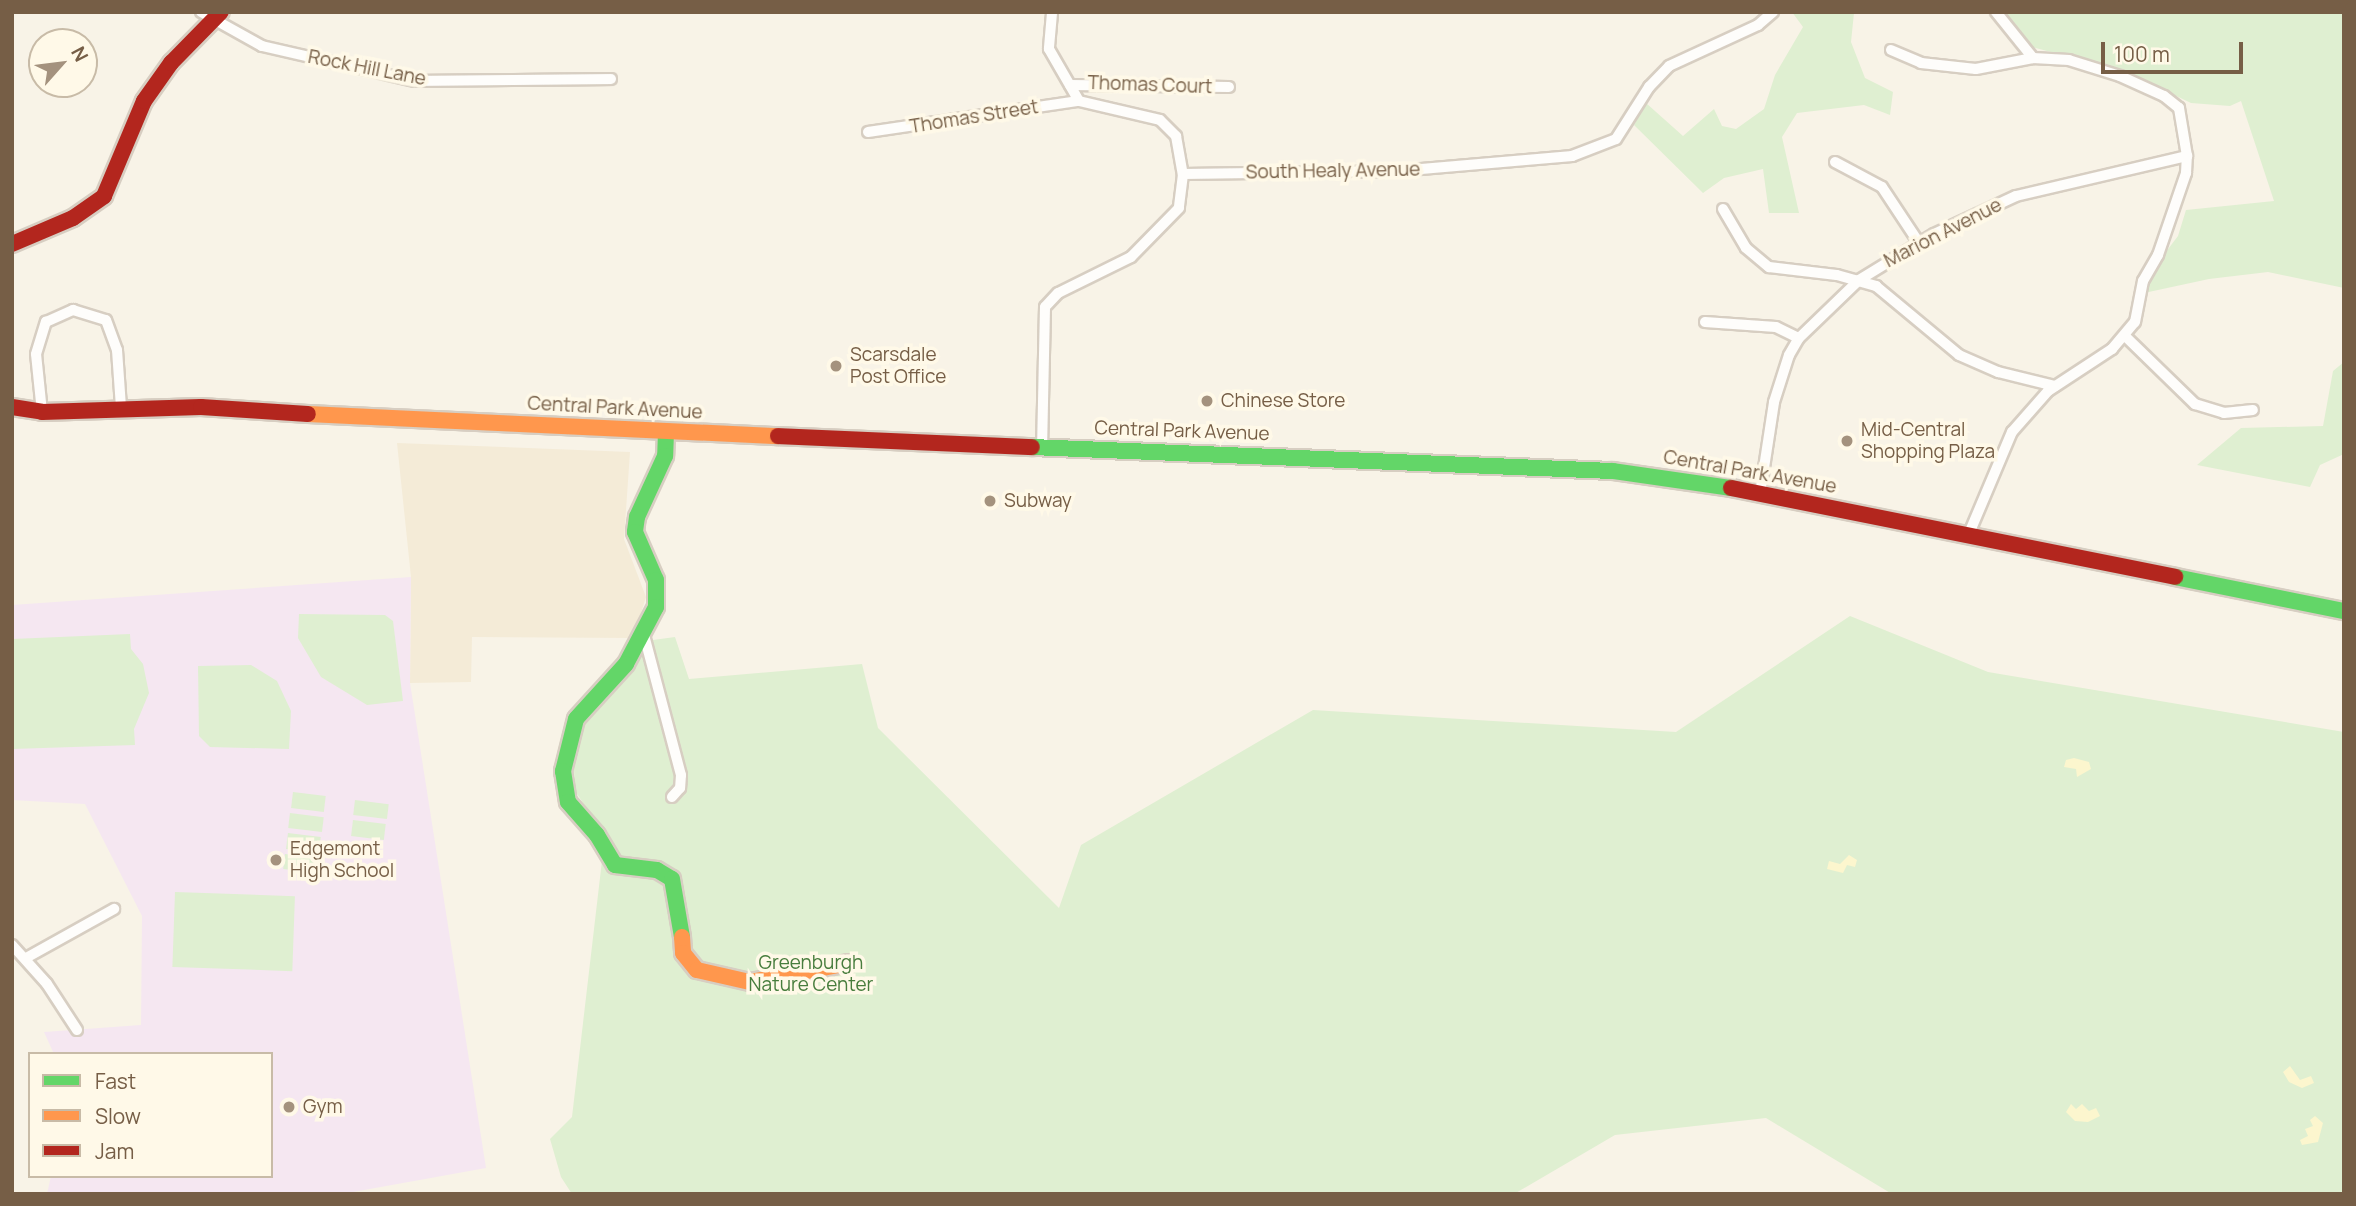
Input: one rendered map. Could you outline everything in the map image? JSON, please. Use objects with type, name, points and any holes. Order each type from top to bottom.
[{"type":"main road","points":[[13,239],[73,218],[104,196],[144,101],[171,63],[212,15]]},
{"type":"main road","name":"Central Park Avenue","points":[[12,407],[41,412],[121,407],[201,407],[666,432],[1613,471],[1760,494],[2344,611]]},
{"type":"main road","name":"Central Park Avenue","points":[[12,422],[41,412]]},
{"type":"main road","points":[[666,432],[665,456],[637,517],[635,532],[656,580],[656,607],[644,635],[626,664],[576,719],[563,771],[568,802],[597,835],[615,865],[657,870],[672,879],[678,895],[683,953],[697,970],[750,982],[849,962]]},
{"type":"street","name":"South Healy Avenue","points":[[1183,174],[1398,171],[1572,156],[1616,139],[1649,87],[1669,66],[1758,25],[1773,12]]},
{"type":"street","points":[[1996,12],[2033,58]]},
{"type":"street","points":[[1052,13],[1049,49],[1079,101]]},
{"type":"street","name":"Rock Hill Lane","points":[[212,15],[262,46],[415,81],[611,79]]},
{"type":"street","points":[[1891,50],[1921,63],[1976,69],[2033,58],[2069,60],[2120,76],[2164,96],[2179,108],[2187,156],[2186,173],[2158,255],[2143,281],[2135,322],[2125,336],[2055,386],[2012,432],[1968,536]]},
{"type":"street","name":"Thomas Court","points":[[1070,85],[1229,87]]},
{"type":"street","name":"Thomas Street","points":[[868,132],[1079,101],[1165,123],[1177,136],[1183,174]]},
{"type":"street","name":"Marion Avenue","points":[[1760,494],[1774,402],[1799,338],[1859,280],[1919,243],[2016,196],[2187,156]]},
{"type":"street","points":[[1835,162],[1882,187],[1919,243]]},
{"type":"street","points":[[1042,447],[1045,307],[1058,293],[1137,252],[1180,208],[1183,174]]},
{"type":"street","points":[[1724,209],[1746,248],[1769,267],[1859,280],[1882,289],[1959,355],[1998,372],[2055,386]]},
{"type":"street","points":[[41,412],[36,354],[46,322],[73,310],[106,320],[117,350],[121,407]]},
{"type":"street","points":[[1706,321],[1776,327],[1799,338]]},
{"type":"street","points":[[2125,336],[2195,404],[2224,413],[2253,410]]},
{"type":"street","points":[[644,635],[681,775],[680,788],[672,797]]},
{"type":"street","points":[[26,958],[114,909]]},
{"type":"street","points":[[12,945],[26,958],[77,1030]]},
{"type":"shaded area","points":[[397,443],[630,452],[624,539],[646,597],[633,638],[472,637],[471,682],[410,683],[411,577]]},
{"type":"shaded area","name":"Edgemont High School","points":[[411,577],[410,683],[486,1168],[342,1194],[47,1194],[51,1178],[273,1178],[273,1052],[53,1052],[44,1032],[141,1025],[142,916],[85,804],[12,800],[12,605]]},
{"type":"green space","points":[[1792,12],[1859,12],[1854,13],[1851,42],[1865,78],[1893,92],[1890,115],[1864,105],[1797,113],[1782,137],[1799,213],[1769,213],[1763,169],[1724,178],[1703,193],[1634,125],[1646,103],[1683,136],[1714,109],[1722,126],[1736,129],[1764,109],[1775,75],[1803,27]]},
{"type":"green space","points":[[1999,12],[2344,12],[2344,288],[2268,272],[2209,279],[2144,293],[2149,274],[2178,236],[2186,210],[2274,201],[2241,101],[2230,106],[2191,103],[2126,72],[2032,47]]},
{"type":"green space","points":[[2344,362],[2344,454],[2320,465],[2310,487],[2197,465],[2241,428],[2323,426],[2333,371]]},
{"type":"green space","points":[[299,614],[385,615],[393,621],[403,701],[367,705],[321,677],[298,638]]},
{"type":"green space","name":"Greenburgh Nature Center","points":[[1850,616],[1988,672],[2344,732],[2344,1194],[1892,1194],[1766,1118],[1615,1135],[1514,1194],[572,1194],[561,1177],[550,1139],[572,1117],[605,835],[575,791],[573,750],[584,724],[653,640],[675,637],[689,679],[862,664],[878,728],[1059,908],[1081,845],[1313,710],[1676,732]]},
{"type":"green space","points":[[130,634],[131,649],[143,664],[149,693],[134,729],[135,745],[12,749],[12,639]]},
{"type":"green space","points":[[251,665],[277,681],[291,711],[289,749],[210,747],[199,736],[198,666]]},
{"type":"green space","points":[[293,792],[326,796],[324,812],[291,808]]},
{"type":"green space","points":[[355,800],[389,804],[387,819],[353,815]]},
{"type":"green space","points":[[290,813],[324,817],[322,832],[288,828]]},
{"type":"green space","points":[[353,820],[386,824],[384,840],[351,836]]},
{"type":"green space","points":[[288,833],[321,837],[319,853],[286,849]]},
{"type":"green space","points":[[285,854],[318,858],[316,873],[283,869]]},
{"type":"green space","points":[[175,892],[295,896],[292,971],[172,967]]},
{"type":"sand","points":[[2074,758],[2089,762],[2091,769],[2077,777],[2076,769],[2064,767],[2066,760]]},
{"type":"sand","points":[[1849,855],[1857,860],[1855,867],[1847,865],[1843,873],[1827,869],[1829,861],[1840,864]]},
{"type":"sand","points":[[2290,1066],[2300,1080],[2311,1076],[2314,1083],[2302,1088],[2289,1082],[2283,1072]]},
{"type":"sand","points":[[2071,1104],[2076,1109],[2082,1104],[2089,1111],[2096,1108],[2100,1116],[2088,1122],[2075,1121],[2066,1112]]},
{"type":"sand","points":[[2315,1116],[2323,1123],[2318,1142],[2302,1145],[2300,1140],[2308,1136],[2305,1129],[2313,1126],[2310,1120]]},
{"type":"traffic: fast","points":[[666,432],[665,456],[637,517],[635,532],[656,580],[656,607],[626,664],[576,719],[563,771],[568,802],[597,835],[615,865],[657,870],[672,879],[682,937]]},
{"type":"traffic: fast","points":[[1032,447],[1613,471],[1731,488]]},
{"type":"traffic: fast","points":[[2175,577],[2344,611]]},
{"type":"traffic: slow","points":[[308,414],[778,436]]},
{"type":"traffic: slow","points":[[682,937],[683,953],[697,970],[750,982],[849,963]]},
{"type":"traffic: jam","points":[[12,244],[73,218],[104,196],[144,101],[171,63],[221,12]]},
{"type":"traffic: jam","points":[[12,407],[42,412],[201,407],[308,414]]},
{"type":"traffic: jam","points":[[778,436],[1032,447]]},
{"type":"traffic: jam","points":[[1731,488],[2175,577]]},
{"type":"place","name":"Scarsdale Post Office","points":[[836,366]]},
{"type":"place","name":"Chinese Store","points":[[1207,401]]},
{"type":"place","name":"Mid-Central Shopping Plaza","points":[[1847,441]]},
{"type":"place","name":"Subway","points":[[990,501]]},
{"type":"place","name":"Edgemont High School","points":[[276,860]]},
{"type":"place","name":"Gym","points":[[289,1107]]}]
